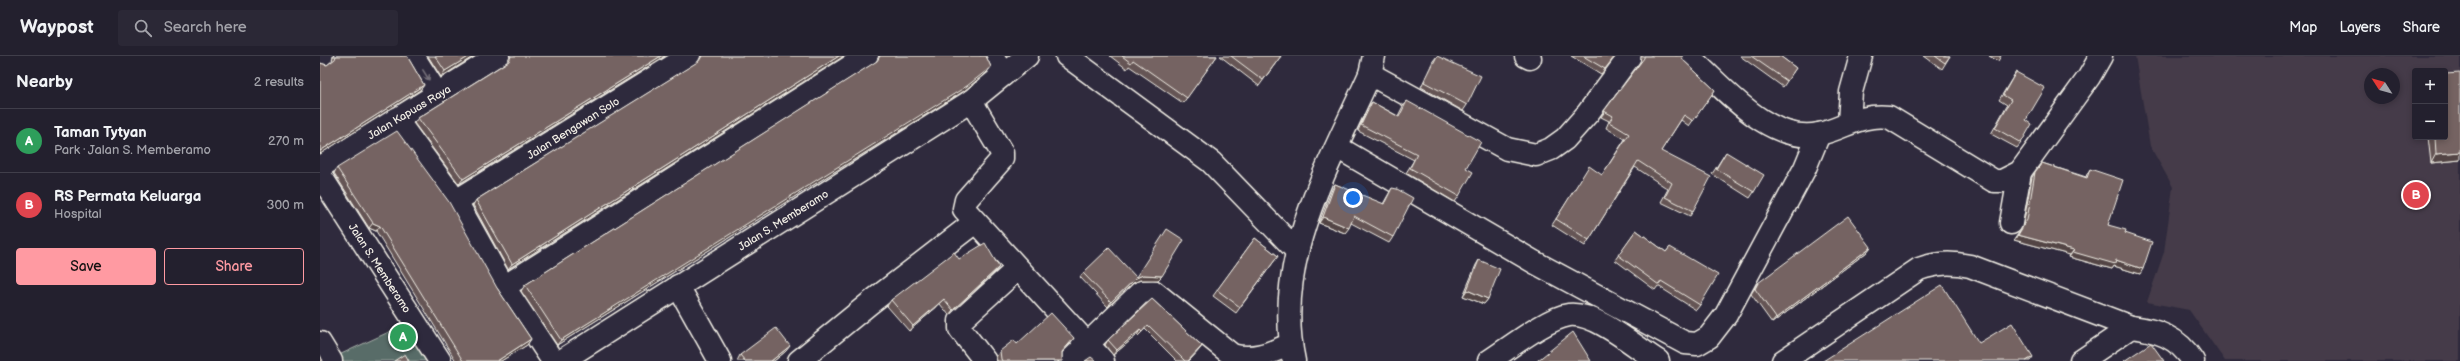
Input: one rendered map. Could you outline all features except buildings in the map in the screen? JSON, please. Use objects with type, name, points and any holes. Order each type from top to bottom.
[{"type":"street","points":[[413,56],[438,95]]},
{"type":"street","name":"Jalan Kapuas Raya","points":[[320,167],[438,95],[498,56]]},
{"type":"street","name":"Jalan Bengawan Solo","points":[[456,201],[689,56]]},
{"type":"street","points":[[504,287],[867,56]]},
{"type":"street","points":[[992,56],[1004,76]]},
{"type":"street","name":"Jalan S. Memberamo","points":[[561,361],[971,102],[1027,56]]},
{"type":"street","points":[[1067,56],[1211,162],[1297,251]]},
{"type":"street","points":[[1070,361],[1087,343],[1116,319],[1141,292],[1147,291],[1153,291],[1232,355],[1243,361],[1292,353],[1290,307],[1297,251],[1315,192],[1337,147],[1372,65],[1507,149],[1536,154],[1552,149],[1565,139],[1588,113],[1630,56]]},
{"type":"street","points":[[1688,56],[1758,119],[1789,133],[1819,134],[1849,122],[1874,116],[1889,117],[1994,181],[2002,181],[2020,172]]},
{"type":"street","points":[[1849,122],[1852,86],[1861,56]]},
{"type":"street","points":[[2011,224],[2020,172],[2089,77],[2101,56]]},
{"type":"street","points":[[971,102],[1002,153],[999,164],[964,205],[964,209],[1017,269],[1103,361]]},
{"type":"street","points":[[396,120],[456,201],[504,287],[553,361]]},
{"type":"street","points":[[1337,147],[1586,290],[1684,343],[1697,344],[1709,337],[1726,315],[1805,168],[1819,134]]},
{"type":"street","name":"Jalan S. Memberamo","points":[[320,174],[440,361]]},
{"type":"street","points":[[799,361],[864,308],[975,222]]},
{"type":"street","points":[[1784,361],[1919,270],[1935,263],[1950,262],[1970,266],[2131,327],[2155,330],[2177,342],[2193,361]]},
{"type":"street","points":[[984,361],[960,329],[960,321],[1017,269]]},
{"type":"street","points":[[678,286],[720,361]]},
{"type":"street","points":[[1489,361],[1551,321],[1569,315],[1584,317],[1602,324],[1658,361]]},
{"type":"street","points":[[2081,361],[2131,327]]},
{"type":"street","points":[[320,343],[331,361]]},
{"type":"shaded area","points":[[2135,56],[2460,56],[2460,361],[2225,361],[2189,310],[2147,302],[2164,252],[2173,187],[2150,146]]},
{"type":"green space","points":[[417,319],[445,361],[343,361],[339,355]]},
{"type":"place","name":"RS Permata Keluarga","points":[[2416,195]]},
{"type":"place","name":"Taman Tytyan","points":[[403,337]]}]
